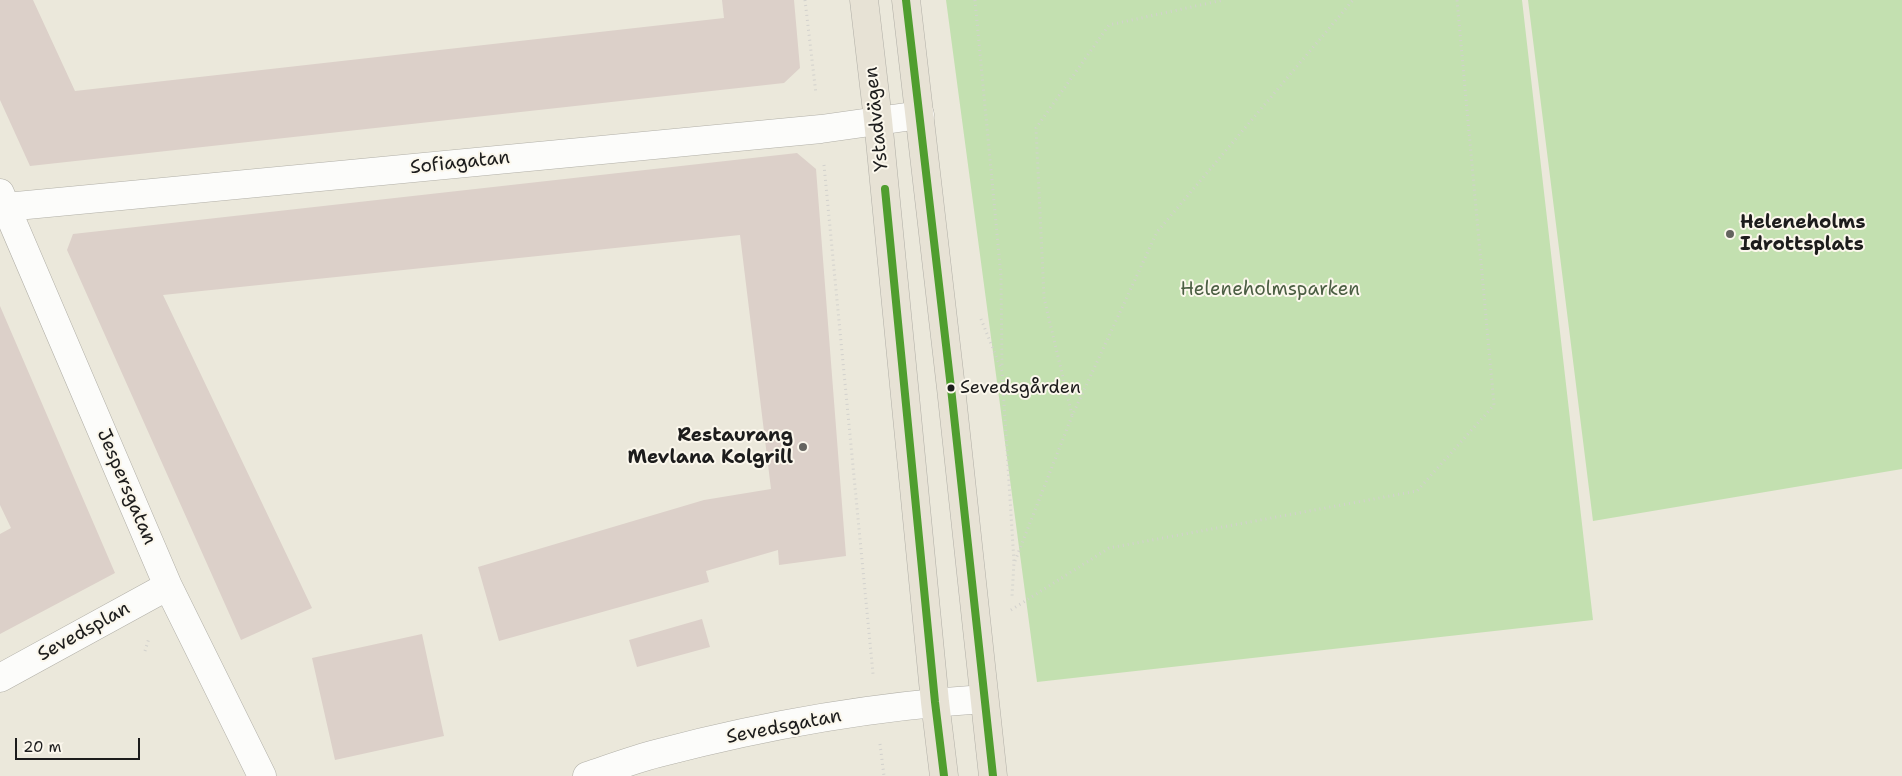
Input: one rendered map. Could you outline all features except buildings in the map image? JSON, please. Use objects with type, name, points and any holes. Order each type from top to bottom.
[{"type":"main road","name":"Ystadvägen","points":[[864,0],[878,120],[935,702],[944,776]]},
{"type":"main road","points":[[906,0],[993,776]]},
{"type":"street","name":"Sofiagatan","points":[[2,204],[820,129],[920,115]]},
{"type":"street","name":"Jespersgatan","points":[[2,204],[168,586],[262,776]]},
{"type":"street","name":"Sevedsplan","points":[[0,678],[168,586]]},
{"type":"street","name":"Sevedsgatan","points":[[587,776],[668,751],[778,726],[935,702],[984,699]]},
{"type":"path","points":[[805,0],[820,129],[884,776]]},
{"type":"path","points":[[975,0],[1001,276],[1002,371]]},
{"type":"path","points":[[1072,416],[1044,298],[1036,128],[1109,24],[1223,0]]},
{"type":"path","points":[[1014,562],[1072,416],[1157,232],[1353,0]]},
{"type":"path","points":[[1011,611],[1109,548],[1417,491],[1494,405],[1457,0]]},
{"type":"path","points":[[989,385],[1002,383]]},
{"type":"green space","name":"Heleneholmsparken","points":[[946,0],[1522,0],[1593,620],[1037,682]]},
{"type":"green space","name":"Heleneholms Idrottsplats","points":[[1528,0],[1902,0],[1902,469],[1593,521]]},
{"type":"transit line","points":[[906,0],[993,776]]},
{"type":"transit line","points":[[885,189],[935,702],[944,776]]},
{"type":"place","name":"Heleneholms Idrottsplats","points":[[1730,234]]},
{"type":"place","name":"Sevedsgården","points":[[951,388]]},
{"type":"place","name":"Restaurang Mevlana Kolgrill","points":[[803,447]]}]
